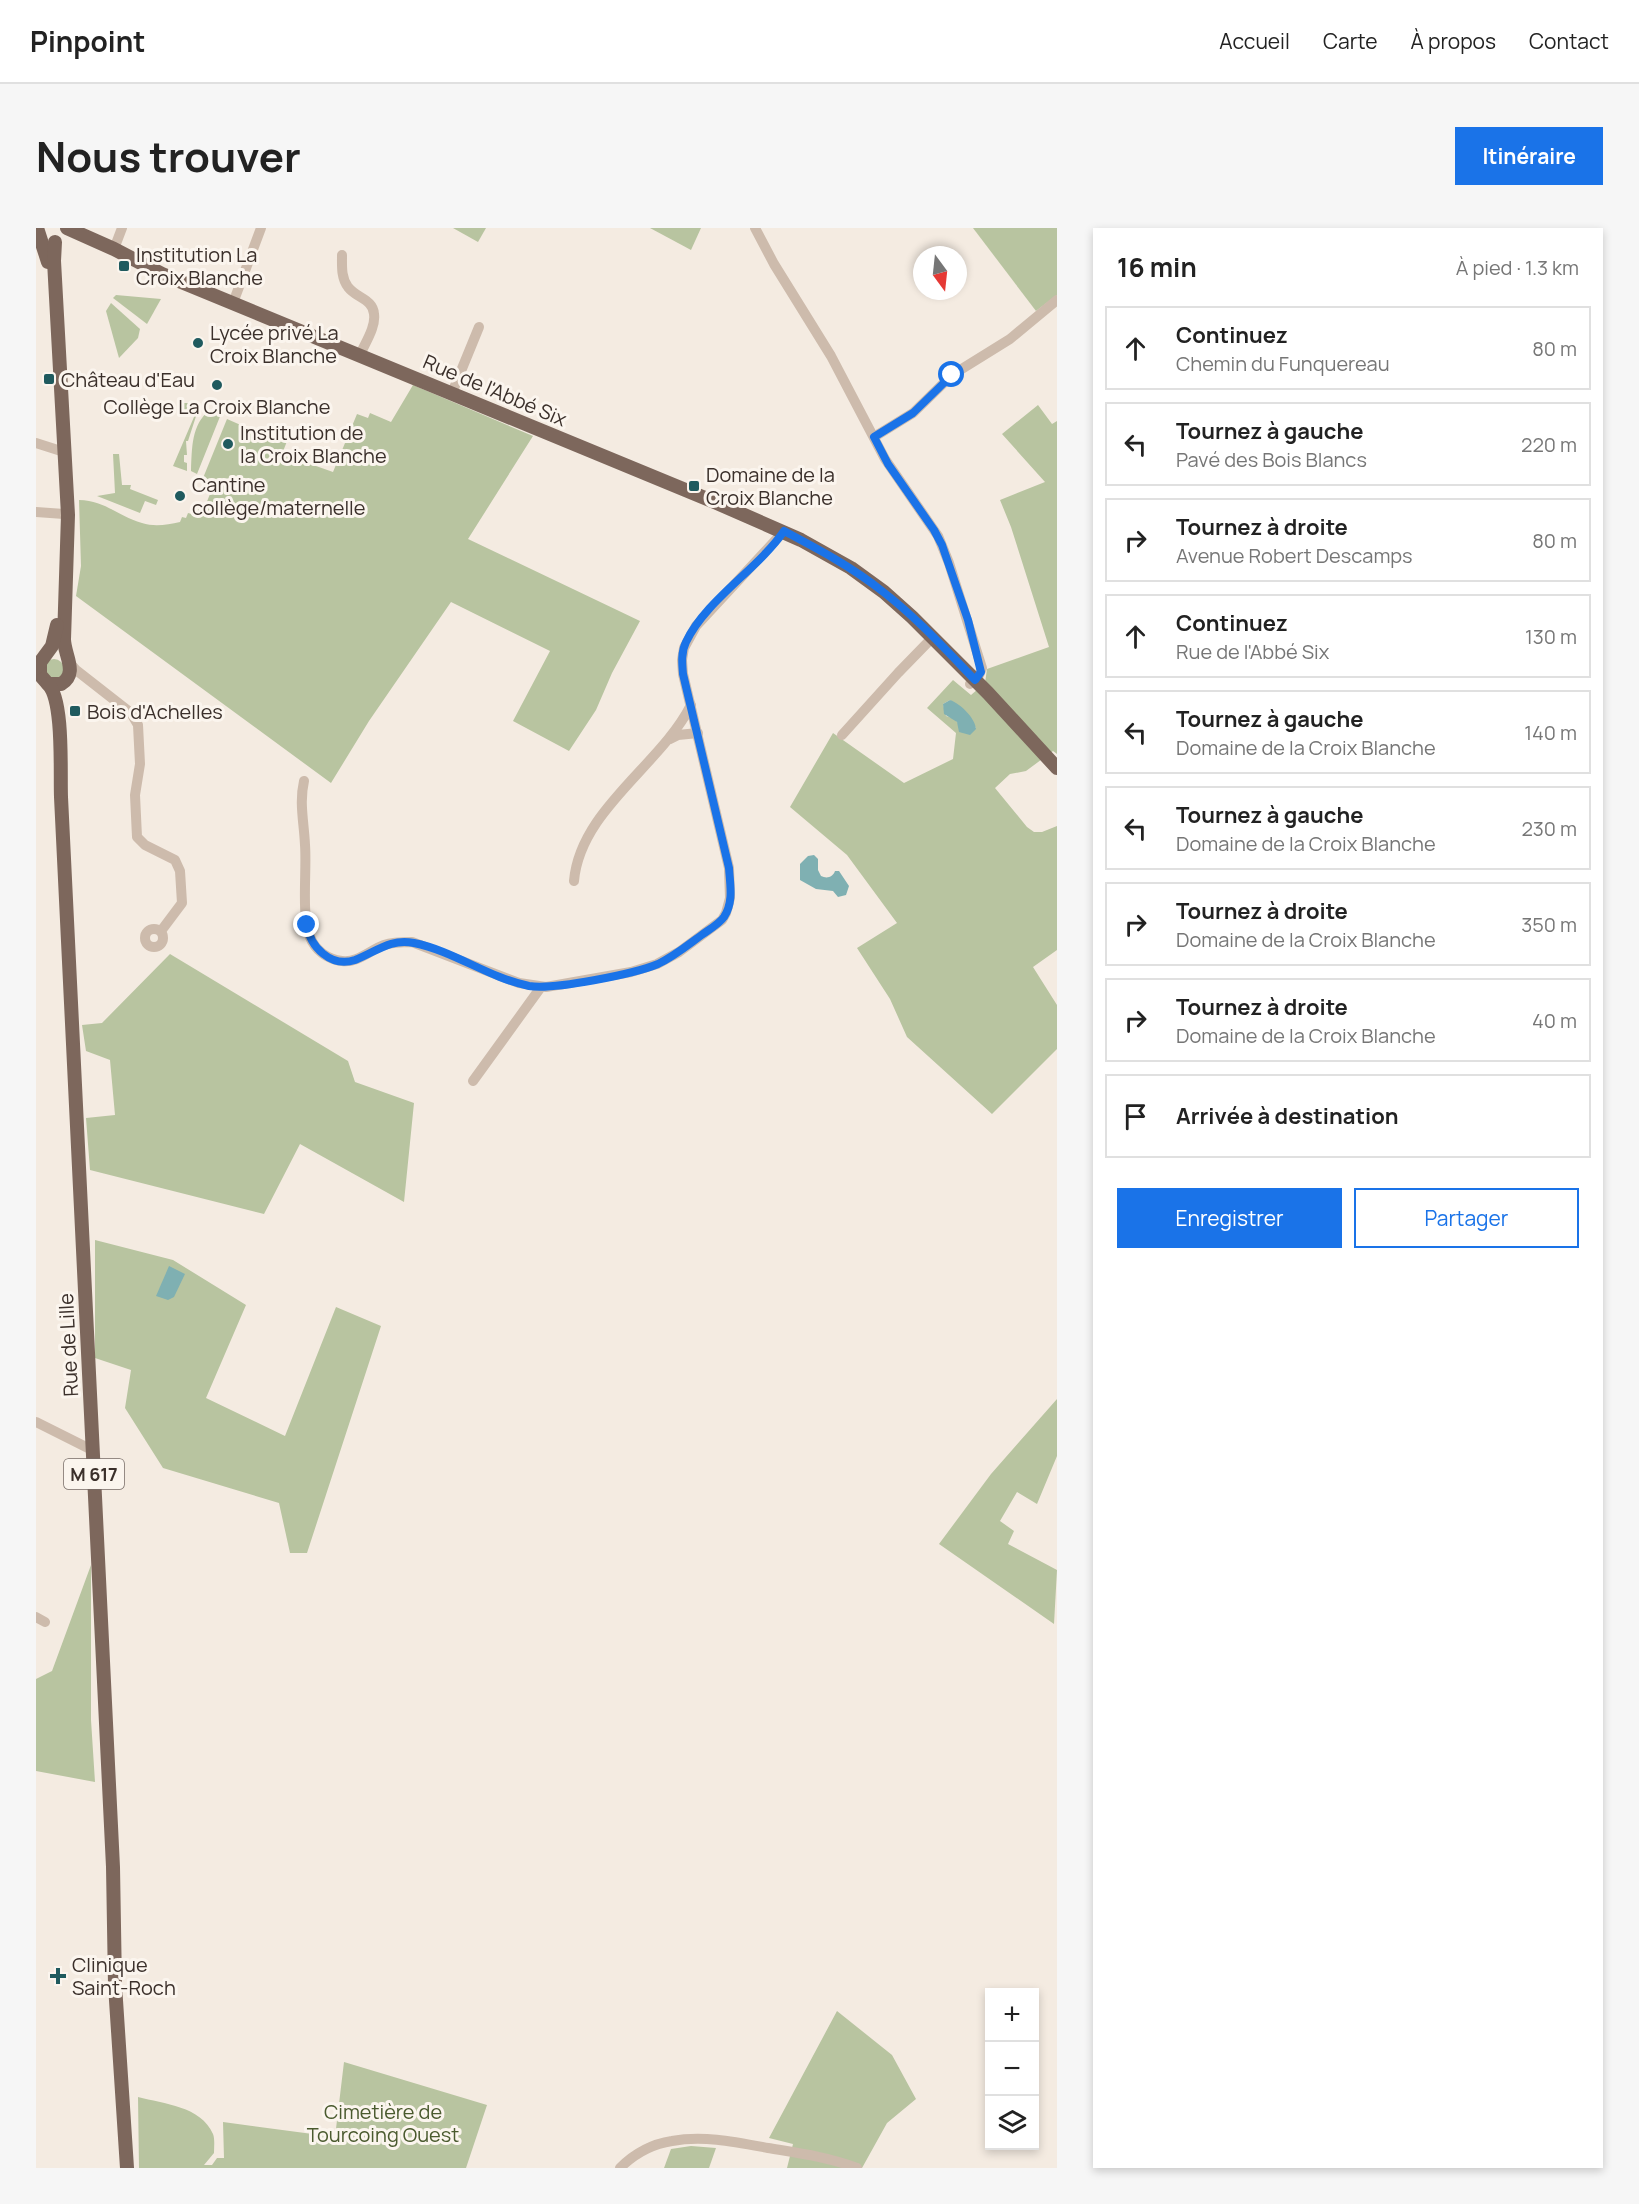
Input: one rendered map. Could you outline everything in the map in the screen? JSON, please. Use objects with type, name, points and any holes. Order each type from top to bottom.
[{"type":"main road","name":"Rue de l'Abbé Six","points":[[50,233],[114,249],[149,268]]},
{"type":"main road","name":"Rue de l'Abbé Six","points":[[50,233],[73,239],[149,268],[784,531],[823,552],[911,620],[1057,768]]},
{"type":"main road","name":"Rue de Lille","points":[[50,233],[54,261],[68,522],[64,634],[68,670],[65,687],[63,822]]},
{"type":"main road","points":[[40,662],[58,653],[68,670],[59,685],[43,683],[39,673],[40,662],[55,638],[62,588],[64,514],[50,270],[45,249],[50,233]]},
{"type":"main road","name":"Rue de Lille","points":[[43,683],[55,693],[58,706],[112,1867],[121,1962],[128,2168]]},
{"type":"street","points":[[114,249],[122,228]]},
{"type":"street","points":[[232,303],[261,228]]},
{"type":"street","points":[[755,228],[774,264],[831,356],[888,464],[934,530],[946,554],[982,668],[972,682]]},
{"type":"street","points":[[342,255],[345,283],[353,293],[369,302],[374,313],[374,322],[360,355]]},
{"type":"street","points":[[874,437],[913,413],[952,375],[1017,334],[1057,300]]},
{"type":"street","points":[[452,393],[479,327]]},
{"type":"street","points":[[36,443],[62,451]]},
{"type":"street","points":[[36,512],[64,514]]},
{"type":"street","points":[[304,781],[301,803],[305,845],[307,925],[309,936],[318,950],[328,957],[345,961],[354,960],[388,944],[412,942],[519,983],[541,987],[631,972],[655,965],[679,952],[718,923],[725,915],[731,895],[729,868],[682,666],[686,643],[705,615],[784,531]]},
{"type":"street","points":[[842,735],[930,640]]},
{"type":"street","points":[[68,670],[76,670],[131,713],[138,724],[141,768],[135,795],[138,837],[145,845],[172,858],[180,867],[182,903],[161,931]]},
{"type":"street","points":[[574,881],[578,857],[586,841],[617,796],[667,740],[691,705]]},
{"type":"street","points":[[667,740],[678,735],[698,733]]},
{"type":"street","points":[[473,1082],[541,987]]},
{"type":"street","points":[[36,1422],[92,1450]]},
{"type":"street","points":[[620,2168],[645,2150],[669,2141],[700,2139],[722,2140],[800,2153],[857,2168]]},
{"type":"green space","points":[[453,228],[486,228],[478,242]]},
{"type":"green space","points":[[650,228],[701,228],[691,250]]},
{"type":"green space","points":[[973,228],[1057,228],[1057,295],[1036,311]]},
{"type":"green space","points":[[116,295],[161,299],[147,324],[113,298]]},
{"type":"green space","points":[[111,303],[140,329],[138,338],[119,358],[106,311]]},
{"type":"green space","points":[[413,385],[533,436],[468,539],[640,621],[612,673],[596,710],[569,751],[513,721],[550,651],[451,602],[369,721],[331,783],[76,596],[81,566],[79,500],[97,503],[151,525],[180,522],[182,517],[186,518],[188,513],[196,515],[199,508],[204,509],[212,489],[201,483],[227,419],[268,437],[274,424],[291,431],[282,454],[333,472],[357,414],[368,418],[370,413],[391,422]]},
{"type":"green space","points":[[180,403],[196,403],[199,407],[188,441],[186,441],[187,455],[184,455],[184,462],[187,463],[187,471],[173,466],[197,410],[179,409]]},
{"type":"green space","points":[[1038,405],[1052,424],[1057,421],[1057,754],[1053,751],[1026,771],[1010,774],[995,788],[1027,827],[1034,832],[1042,832],[1057,826],[1057,950],[1033,967],[1057,1005],[1057,1049],[992,1114],[907,1037],[890,999],[857,948],[897,923],[847,855],[790,807],[833,733],[904,783],[953,759],[956,733],[927,708],[953,680],[971,695],[985,683],[987,669],[1049,647],[1011,527],[1000,500],[1045,482],[1002,434]],"holes":[[[950,700],[966,712],[976,728],[959,725],[955,719],[946,716],[943,704]]]},
{"type":"green space","points":[[210,410],[221,414],[197,474],[191,471],[194,438],[199,422]]},
{"type":"green space","points":[[113,454],[119,454],[122,485],[131,485],[130,489],[158,500],[156,505],[145,501],[140,513],[97,496],[115,493]]},
{"type":"green space","points":[[54,659],[61,662],[64,669],[61,676],[54,679],[47,676],[44,669],[47,662]]},
{"type":"green space","points":[[170,954],[348,1061],[355,1082],[414,1103],[404,1202],[300,1144],[264,1214],[90,1170],[86,1118],[115,1115],[110,1060],[86,1051],[82,1025],[102,1023]]},
{"type":"green space","points":[[95,1240],[173,1260],[246,1305],[206,1398],[285,1436],[336,1307],[381,1326],[307,1553],[290,1553],[279,1503],[163,1468],[125,1408],[131,1370],[95,1358]]},
{"type":"green space","points":[[1057,1399],[1057,1456],[1037,1504],[1017,1492],[1000,1521],[1014,1531],[1008,1544],[1057,1570],[1054,1624],[939,1544],[991,1474]]},
{"type":"green space","points":[[91,1565],[91,1720],[95,1782],[36,1771],[36,1679],[52,1671]]},
{"type":"green space","points":[[837,2011],[892,2055],[916,2099],[887,2123],[862,2168],[787,2168],[793,2144],[769,2138]]},
{"type":"green space","name":"Cimetière de Tourcoing Ouest","points":[[344,2062],[487,2105],[466,2168],[139,2168],[138,2097],[170,2104],[200,2117],[214,2136],[214,2153],[204,2165],[212,2165],[217,2158],[224,2158],[223,2122],[335,2137]]},
{"type":"green space","points":[[691,2146],[716,2148],[709,2168],[664,2168],[671,2149]]},
{"type":"water","points":[[950,700],[963,708],[973,720],[976,729],[970,735],[959,732],[957,722],[944,714],[943,704]]},
{"type":"water","points":[[814,855],[818,859],[818,870],[821,876],[830,877],[835,871],[839,871],[849,886],[846,895],[838,897],[833,891],[816,889],[800,880],[800,864],[808,856]]},
{"type":"water","points":[[169,1266],[185,1274],[174,1297],[168,1300],[156,1296]]},
{"type":"place","name":"Institution La Croix Blanche","points":[[124,266]]},
{"type":"place","name":"Lycée privé La Croix Blanche","points":[[198,343]]},
{"type":"place","name":"Château d'Eau","points":[[49,379]]},
{"type":"place","name":"Collège La Croix Blanche","points":[[217,385]]},
{"type":"place","name":"Institution de la Croix Blanche","points":[[228,444]]},
{"type":"place","name":"Domaine de la Croix Blanche","points":[[694,486]]},
{"type":"place","name":"Cantine collège/maternelle","points":[[180,496]]},
{"type":"place","name":"Bois d'Achelles","points":[[75,711]]},
{"type":"place","name":"Clinique Saint-Roch","points":[[58,1976]]},
{"type":"route","points":[[307,925],[314,946],[323,954],[334,959],[350,961],[378,947],[398,942],[412,942],[519,983],[541,987],[648,968],[676,954],[720,921],[729,905],[731,888],[729,868],[683,674],[682,660],[686,643],[696,626],[784,531],[851,568],[884,592],[912,616],[975,680],[981,672],[982,668],[968,620],[942,545],[888,464],[874,437],[913,413],[952,375]]}]
